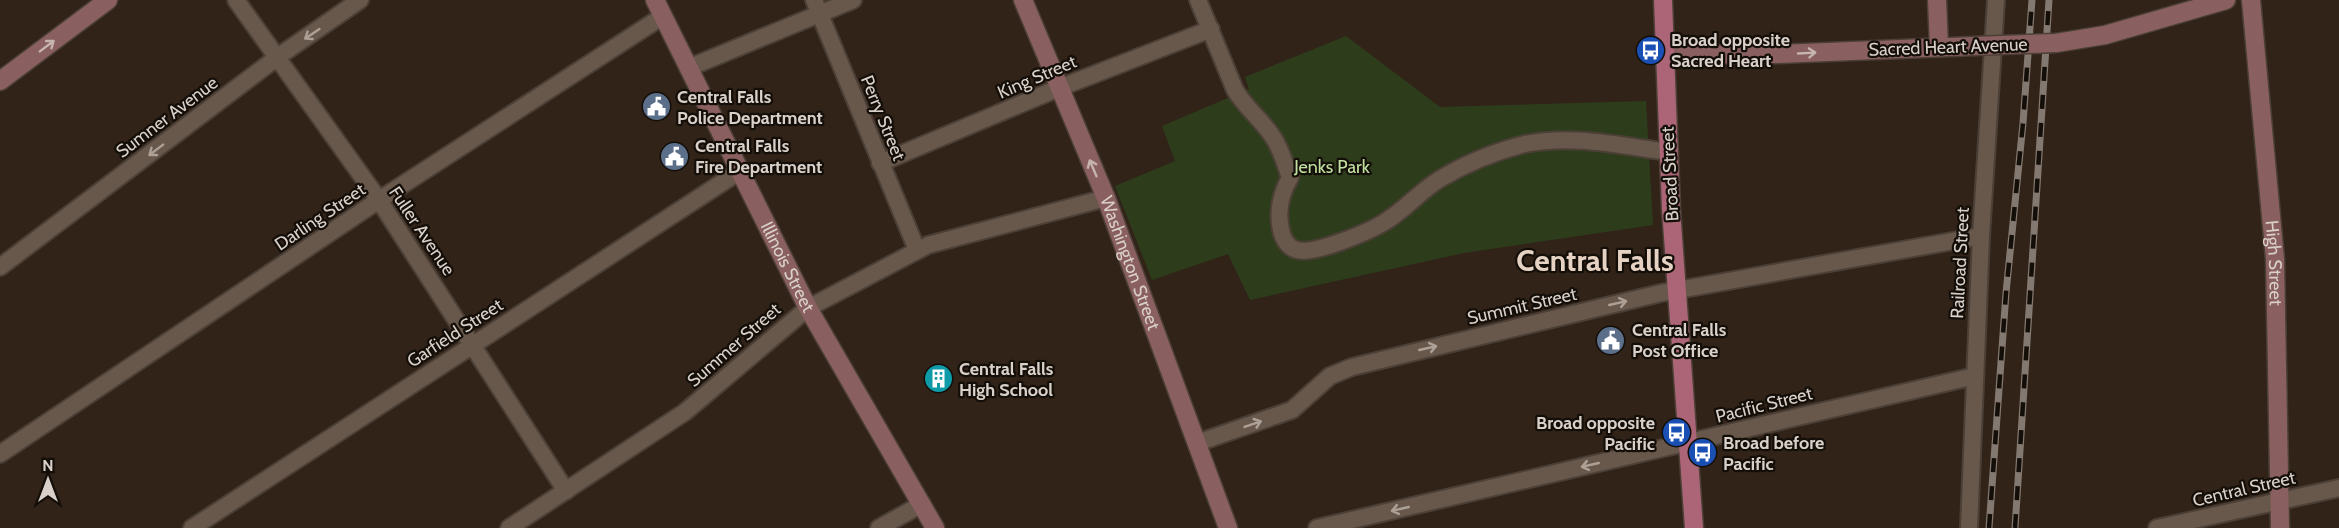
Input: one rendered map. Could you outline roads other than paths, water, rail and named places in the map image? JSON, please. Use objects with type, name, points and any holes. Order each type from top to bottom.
[{"type":"main road","name":"Broad Street","points":[[1663,0],[1677,290],[1694,528]]},
{"type":"street","points":[[0,81],[108,0]]},
{"type":"street","name":"Fuller Avenue","points":[[236,0],[279,56],[379,200],[566,491]]},
{"type":"street","name":"Sumner Avenue","points":[[0,267],[279,56],[360,0]]},
{"type":"street","points":[[688,68],[817,7],[853,0]]},
{"type":"street","name":"Washington Street","points":[[1023,0],[1106,198],[1228,528]]},
{"type":"street","points":[[1198,0],[1235,90],[1242,102],[1267,129],[1282,154],[1290,178],[1281,199],[1281,228],[1291,248],[1299,251],[1311,250],[1368,231],[1384,222],[1439,180],[1507,149],[1524,144],[1558,139],[1669,152]]},
{"type":"street","points":[[1937,0],[1939,47]]},
{"type":"street","name":"Railroad Street","points":[[1969,528],[1981,236],[1996,0]]},
{"type":"street","name":"Sacred Heart Avenue","points":[[1664,55],[1779,54],[2055,43],[2105,35],[2226,0]]},
{"type":"street","name":"High Street","points":[[2251,0],[2275,259],[2280,528]]},
{"type":"street","name":"Perry Street","points":[[817,7],[917,250]]},
{"type":"street","name":"Illinois Street","points":[[659,8],[808,308],[935,528]]},
{"type":"street","name":"Darling Street","points":[[0,454],[379,200],[659,8]]},
{"type":"street","name":"King Street","points":[[880,163],[1059,88],[1211,29]]},
{"type":"street","name":"Garfield Street","points":[[192,528],[740,171]]},
{"type":"street","name":"Summer Street","points":[[509,528],[685,412],[808,308],[917,250],[1106,198]]},
{"type":"street","name":"Summit Street","points":[[1197,443],[1292,410],[1330,376],[1352,366],[1677,290],[1981,236]]},
{"type":"street","name":"Pacific Street","points":[[1317,528],[1975,376]]},
{"type":"street","name":"Central Street","points":[[2157,528],[2339,488]]},
{"type":"street","points":[[879,528],[921,504]]},
{"type":"railway","points":[[1989,528],[2006,293],[2023,123],[2032,0]]},
{"type":"railway","points":[[2015,528],[2049,0]]},
{"type":"place","name":"Broad opposite Sacred Heart","points":[[1650,50]]},
{"type":"place","name":"Central Falls Police Department","points":[[656,107]]},
{"type":"place","name":"Central Falls Fire Department","points":[[674,156]]},
{"type":"place","name":"Central Falls Post Office","points":[[1611,340]]},
{"type":"place","name":"Central Falls High School","points":[[938,379]]},
{"type":"place","name":"Broad opposite Pacific","points":[[1676,433]]},
{"type":"place","name":"Broad before Pacific","points":[[1702,453]]},
{"type":"district","name":"Central Falls","points":[[1595,260]]},
{"type":"park label","name":"Jenks Park","points":[[1332,167]]}]
